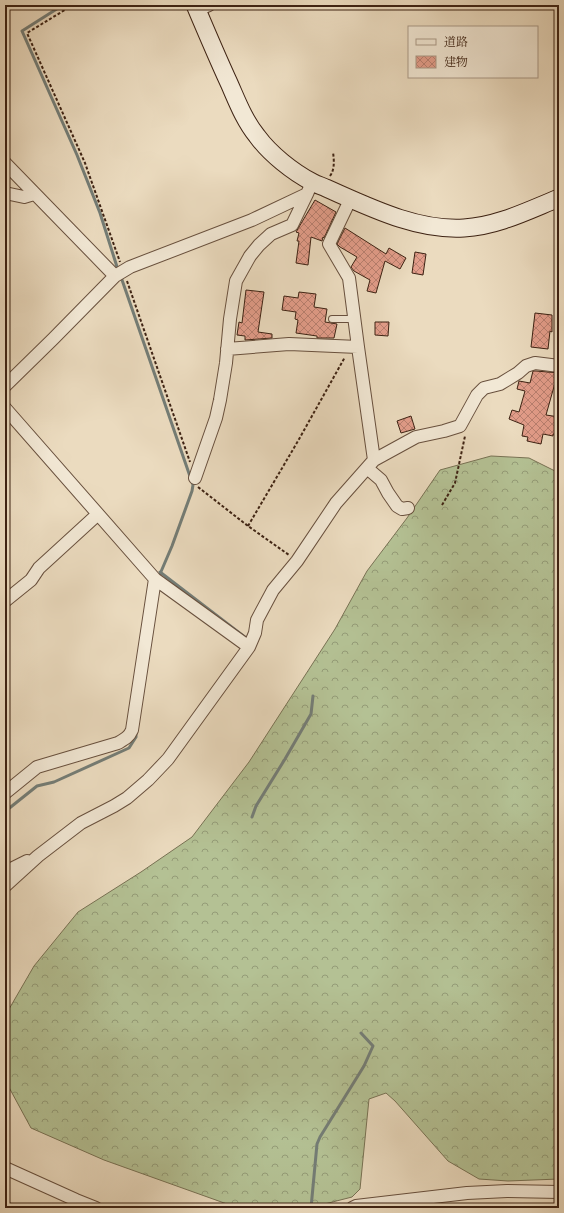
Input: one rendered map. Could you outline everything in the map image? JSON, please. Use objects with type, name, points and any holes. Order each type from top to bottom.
[{"type":"main road","points":[[201,7],[243,116],[256,136],[271,152],[314,188],[428,226],[448,228],[465,228],[511,218],[559,198]]},
{"type":"street","points":[[5,163],[34,194],[119,274]]},
{"type":"street","points":[[5,386],[119,274],[130,267],[252,220],[314,188]]},
{"type":"street","points":[[195,478],[216,418],[223,384],[236,281],[250,256],[259,245],[272,234],[292,226],[314,188]]},
{"type":"street","points":[[5,193],[24,197],[34,194]]},
{"type":"street","points":[[350,200],[329,244],[349,278],[354,318],[355,347],[371,464],[397,506],[402,509],[408,508]]},
{"type":"street","points":[[228,349],[289,344],[355,347]]},
{"type":"street","points":[[5,886],[38,856],[81,823],[127,798],[148,780],[168,759],[249,647],[255,633],[257,620],[274,590],[297,561],[336,503],[371,464],[416,437],[460,426],[477,395],[484,388],[500,384],[518,374],[526,366],[535,363],[559,366]]},
{"type":"street","points":[[5,408],[155,579],[249,647]]},
{"type":"street","points":[[5,601],[31,580],[39,568],[98,514]]},
{"type":"street","points":[[5,793],[37,767],[125,740],[130,735],[155,579]]},
{"type":"street","points":[[5,872],[38,856]]},
{"type":"street","points":[[5,1168],[96,1208]]},
{"type":"street","points":[[352,1208],[356,1206],[467,1193],[507,1191],[559,1192]]},
{"type":"lane","points":[[332,319],[354,318]]},
{"type":"path","points":[[73,5],[27,33],[85,163],[119,274],[198,487],[248,526],[297,561]]},
{"type":"path","points":[[314,188],[332,174],[334,162],[333,152]]},
{"type":"path","points":[[248,526],[298,441],[344,357],[355,347]]},
{"type":"path","points":[[442,505],[456,483],[465,436],[460,426]]},
{"type":"green space","points":[[491,456],[529,458],[559,473],[559,1179],[508,1181],[479,1179],[448,1161],[395,1101],[386,1093],[369,1099],[360,1189],[352,1197],[309,1208],[268,1208],[227,1204],[104,1160],[31,1128],[5,1080],[5,1016],[34,966],[78,912],[141,872],[192,837],[249,762],[335,629],[367,571],[407,518],[440,470]]},
{"type":"building","points":[[315,200],[336,212],[322,241],[311,237],[308,265],[296,263],[299,233],[296,232]]},
{"type":"building","points":[[345,228],[386,254],[389,248],[406,258],[400,269],[385,261],[376,293],[367,291],[370,280],[354,271],[351,267],[357,257],[337,244]]},
{"type":"building","points":[[415,252],[426,254],[423,275],[412,273]]},
{"type":"building","points":[[246,290],[264,292],[258,332],[272,334],[272,338],[245,340],[245,336],[237,335],[239,322],[242,323]]},
{"type":"building","points":[[299,292],[316,294],[314,307],[327,309],[325,322],[337,324],[334,338],[317,338],[317,336],[296,333],[298,320],[295,319],[296,312],[282,310],[284,296],[298,298]]},
{"type":"building","points":[[535,313],[552,315],[552,332],[550,331],[548,349],[531,347]]},
{"type":"building","points":[[375,322],[389,322],[388,336],[375,335]]},
{"type":"building","points":[[533,371],[559,373],[559,384],[555,383],[546,415],[559,417],[559,436],[553,434],[553,436],[543,434],[541,444],[527,441],[528,437],[522,436],[524,425],[509,419],[512,410],[519,412],[525,391],[517,389],[519,381],[530,383]]},
{"type":"building","points":[[411,416],[415,429],[401,433],[397,421]]},
{"type":"waterway","points":[[63,5],[22,31],[77,155],[100,213],[118,270]]},
{"type":"waterway","points":[[121,277],[193,485],[172,546],[160,574]]},
{"type":"waterway","points":[[160,572],[246,638]]},
{"type":"waterway","points":[[252,817],[256,806],[311,714],[313,696]]},
{"type":"waterway","points":[[5,813],[37,786],[54,782],[129,748],[136,737],[136,733]]},
{"type":"waterway","points":[[311,1208],[317,1144],[364,1066],[373,1046],[361,1033]]},
{"type":"waterway","points":[[5,1202],[19,1208]]}]
